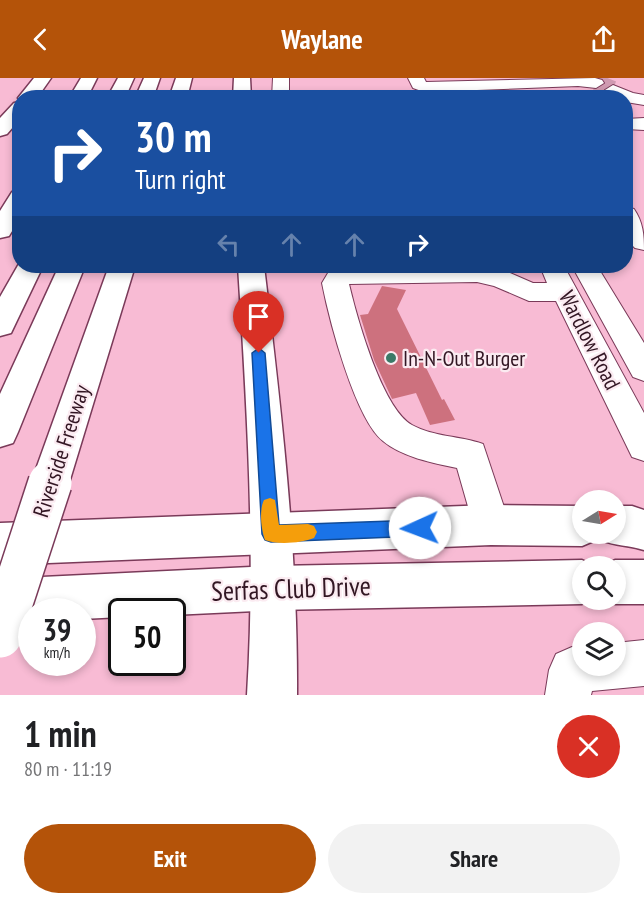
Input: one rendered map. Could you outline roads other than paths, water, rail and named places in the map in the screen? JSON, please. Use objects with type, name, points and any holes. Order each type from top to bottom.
[{"type":"main road","points":[[33,90],[43,78]]},
{"type":"main road","points":[[0,130],[12,116]]},
{"type":"main road","points":[[0,231],[12,211]]},
{"type":"main road","points":[[0,325],[26,273]]},
{"type":"main road","points":[[0,432],[69,273]]},
{"type":"main road","name":"Riverside Freeway","points":[[0,636],[120,273]]},
{"type":"main road","points":[[252,273],[267,457],[274,588],[272,695]]},
{"type":"main road","points":[[0,544],[491,525],[572,526]]},
{"type":"main road","points":[[626,526],[644,530]]},
{"type":"main road","name":"Serfas Club Drive","points":[[0,601],[274,588],[572,582]]},
{"type":"main road","points":[[626,582],[644,582]]},
{"type":"street","points":[[416,78],[419,85],[424,87],[524,86],[555,82],[596,83]]},
{"type":"street","points":[[555,82],[562,90]]},
{"type":"street","name":"Wardlow Road","points":[[556,273],[644,446]]},
{"type":"street","name":"Wardlow Road","points":[[588,273],[644,369]]},
{"type":"street","points":[[491,525],[471,454],[440,450],[393,430],[378,411],[346,326],[335,283],[343,276],[477,274],[501,279],[529,292],[566,292]]},
{"type":"street","points":[[626,665],[644,663]]},
{"type":"street","points":[[568,695],[572,670]]},
{"type":"tunnel","points":[[596,83],[613,90]]},
{"type":"place","name":"In-N-Out Burger","points":[[391,358]]}]
